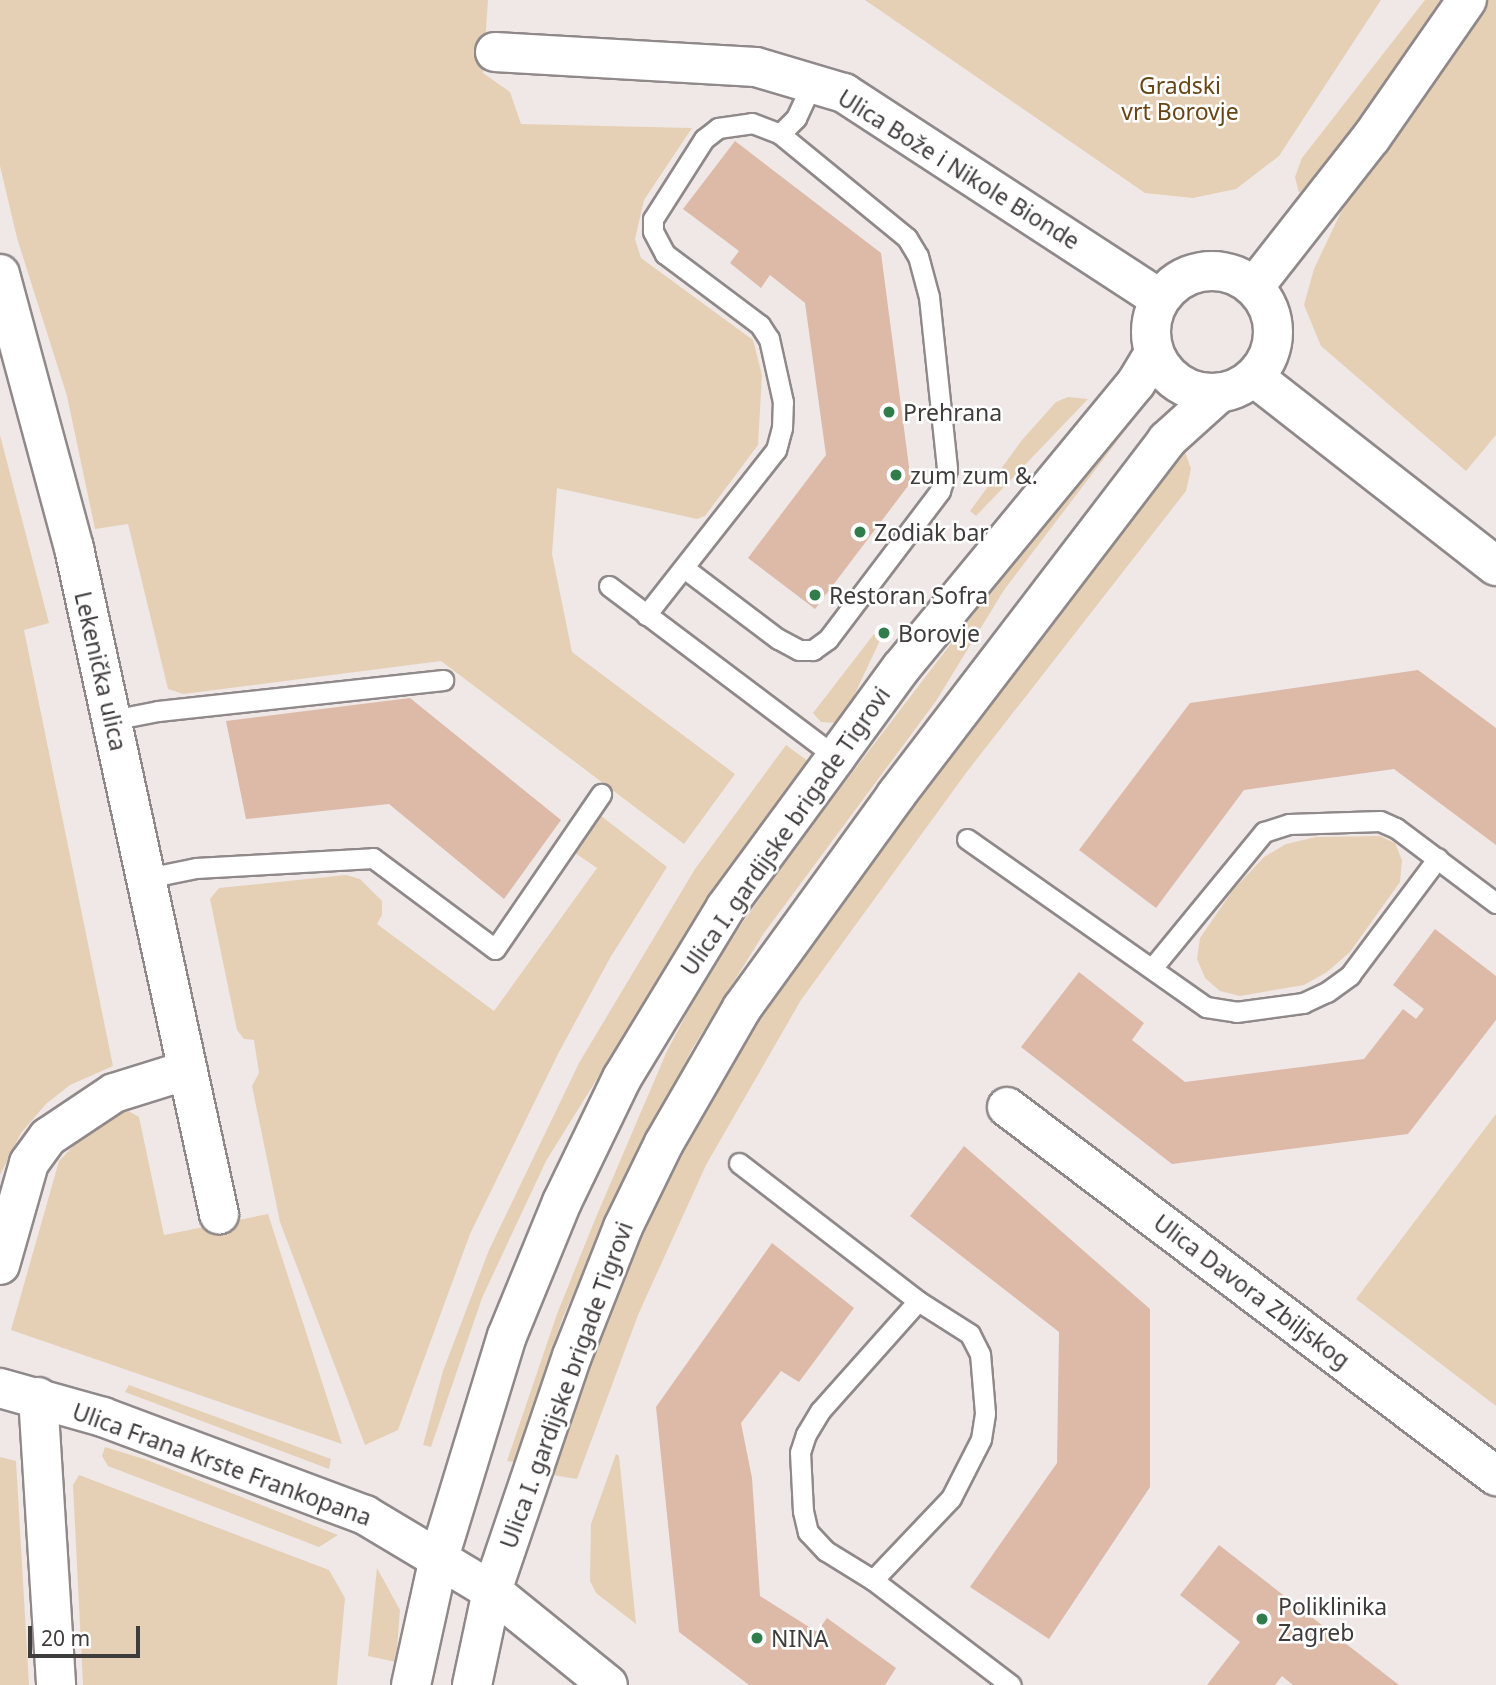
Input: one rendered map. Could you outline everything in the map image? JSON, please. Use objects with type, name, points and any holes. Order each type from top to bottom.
[{"type":"street","points":[[1254,287],[1371,138],[1467,0]]},
{"type":"street","name":"Ulica Bože i Nikole Bionde","points":[[495,52],[756,67],[844,93],[1160,299]]},
{"type":"street","points":[[1204,270],[1222,271],[1254,287],[1266,303],[1272,342],[1254,377],[1219,393],[1199,392],[1180,384],[1154,353],[1152,316],[1160,299],[1171,285],[1204,270]]},
{"type":"street","name":"Lekenička ulica","points":[[0,274],[70,534],[219,1214]]},
{"type":"street","name":"Ulica I. gardijske brigade Tigrovi","points":[[411,1685],[439,1558],[507,1336],[597,1128],[697,953],[836,757],[910,658],[1136,383],[1154,353]]},
{"type":"street","points":[[1254,377],[1496,566]]},
{"type":"street","name":"Ulica I. gardijske brigade Tigrovi","points":[[472,1685],[492,1591],[572,1356],[623,1227],[664,1143],[742,1008],[896,795],[1167,440],[1219,393]]},
{"type":"street","points":[[0,1265],[29,1163],[48,1137],[114,1093],[188,1070]]},
{"type":"street","name":"Ulica Davora Zbiljskog","points":[[1007,1107],[1496,1476]]},
{"type":"street","name":"Ulica Frana Krste Frankopana","points":[[0,1388],[103,1417],[365,1515],[492,1591],[608,1685]]},
{"type":"street","name":"Ulica Frana Krste Frankopana","points":[[38,1397],[56,1685]]},
{"type":"lane","points":[[780,134],[796,118],[813,82]]},
{"type":"lane","points":[[646,615],[776,450],[783,402],[765,332],[665,254],[655,241],[653,219],[704,139],[718,128],[752,123],[780,134],[907,238],[918,256],[929,297],[947,469],[940,491],[828,639],[813,650],[799,650],[778,639],[684,568]]},
{"type":"lane","points":[[609,586],[836,757]]},
{"type":"lane","points":[[112,720],[158,711],[443,680]]},
{"type":"lane","points":[[147,878],[196,868],[373,858],[495,949],[601,794]]},
{"type":"lane","points":[[1153,967],[1264,832],[1302,823],[1380,821],[1438,858],[1496,903]]},
{"type":"lane","points":[[967,839],[1153,967],[1206,1007],[1236,1012],[1303,1003],[1350,975],[1438,858]]},
{"type":"lane","points":[[739,1163],[918,1301],[970,1334],[980,1354],[985,1394],[981,1439],[951,1499],[873,1580]]},
{"type":"lane","points":[[918,1301],[820,1411],[800,1452],[803,1511],[808,1532],[826,1551],[873,1580],[1011,1685]]},
{"type":"green space","points":[[0,0],[488,0],[483,73],[510,92],[521,124],[692,128],[644,200],[635,239],[641,258],[753,340],[762,375],[758,445],[705,516],[697,519],[557,488],[552,554],[572,652],[735,774],[684,844],[441,661],[183,694],[168,689],[128,524],[95,529],[67,396],[17,238],[0,166]]},
{"type":"green space","name":"Gradski vrt Borovje","points":[[865,0],[1381,0],[1279,156],[1236,189],[1193,198],[1145,193]]},
{"type":"green space","points":[[1425,0],[1444,0],[1333,159],[1299,193],[1295,177],[1302,158]]},
{"type":"green space","points":[[1483,0],[1496,0],[1496,435],[1466,471],[1321,346],[1304,305],[1314,269],[1341,212]]},
{"type":"green space","points":[[1068,397],[1088,399],[976,516],[970,511],[1022,440],[1056,402]]},
{"type":"green space","points":[[1136,402],[1143,407],[1004,590],[936,701],[764,933],[692,1049],[563,1317],[515,1462],[507,1461],[557,1314],[594,1222],[667,1051],[712,966],[809,829]]},
{"type":"green space","points":[[0,435],[49,623],[24,630],[113,1066],[70,1085],[46,1104],[21,1133],[0,1175]]},
{"type":"green space","points":[[1184,449],[1191,469],[1186,491],[966,773],[801,1000],[706,1165],[638,1315],[577,1479],[547,1474],[667,1163],[761,997]]},
{"type":"green space","points":[[874,634],[882,636],[845,715],[838,723],[821,722],[813,713]]},
{"type":"green space","points":[[786,745],[809,762],[723,876],[546,1161],[482,1298],[431,1447],[423,1445],[443,1371],[489,1250],[579,1063],[695,869]]},
{"type":"green space","points":[[600,815],[667,867],[610,958],[559,1052],[470,1234],[398,1430],[365,1445],[280,1222],[252,1086],[259,1073],[254,1040],[244,1039],[237,1030],[210,899],[219,888],[346,875],[360,879],[382,901],[382,915],[377,924],[494,1011],[597,868],[575,853]]},
{"type":"green space","points":[[1380,836],[1395,843],[1402,860],[1400,882],[1350,952],[1327,972],[1304,985],[1240,996],[1220,991],[1205,978],[1197,959],[1200,938],[1233,890],[1264,857],[1286,844],[1316,837]]},
{"type":"green space","points":[[123,1108],[139,1117],[164,1235],[268,1214],[342,1444],[11,1330],[59,1161],[97,1121]]},
{"type":"green space","points":[[1496,1114],[1496,1406],[1356,1299]]},
{"type":"green space","points":[[129,1385],[331,1459],[329,1469],[125,1392]]},
{"type":"green space","points":[[105,1447],[147,1460],[338,1535],[319,1547],[108,1466],[102,1456]]},
{"type":"green space","points":[[616,1454],[619,1456],[636,1624],[596,1593],[590,1581],[591,1524]]},
{"type":"green space","points":[[0,1457],[16,1461],[29,1685],[0,1685]]},
{"type":"green space","points":[[79,1475],[329,1570],[345,1598],[337,1685],[83,1685],[73,1485]]},
{"type":"green space","points":[[377,1568],[400,1610],[396,1662],[368,1656]]},
{"type":"building","points":[[735,141],[881,253],[911,482],[815,609],[748,558],[826,455],[805,303],[770,275],[761,288],[730,263],[739,251],[683,209]]},
{"type":"building","points":[[1418,670],[1496,728],[1496,845],[1394,769],[1244,790],[1156,908],[1079,850],[1190,703]]},
{"type":"building","points":[[410,698],[561,820],[504,899],[389,804],[246,819],[226,721]]},
{"type":"building","points":[[1435,929],[1496,976],[1496,1020],[1408,1134],[1172,1164],[1021,1047],[1079,972],[1144,1023],[1132,1040],[1185,1082],[1364,1059],[1403,1009],[1416,1019],[1424,1009],[1393,985]]},
{"type":"building","points":[[964,1146],[1150,1309],[1150,1487],[1049,1639],[970,1587],[1057,1463],[1059,1332],[910,1216]]},
{"type":"building","points":[[772,1243],[854,1308],[799,1382],[781,1371],[741,1423],[752,1478],[760,1596],[817,1632],[827,1618],[896,1668],[885,1685],[749,1685],[679,1632],[656,1407]]},
{"type":"building","name":"Poliklinika Zagreb","points":[[1219,1545],[1399,1685],[1293,1685],[1282,1676],[1275,1685],[1207,1685],[1240,1642],[1180,1595]]},
{"type":"place","name":"Prehrana","points":[[889,412]]},
{"type":"place","name":"zum zum &.","points":[[896,475]]},
{"type":"place","name":"Zodiak bar","points":[[860,532]]},
{"type":"place","name":"Restoran Sofra","points":[[815,595]]},
{"type":"place","name":"Borovje","points":[[884,633]]},
{"type":"place","name":"Poliklinika Zagreb","points":[[1262,1619]]},
{"type":"place","name":"NINA","points":[[757,1638]]}]
